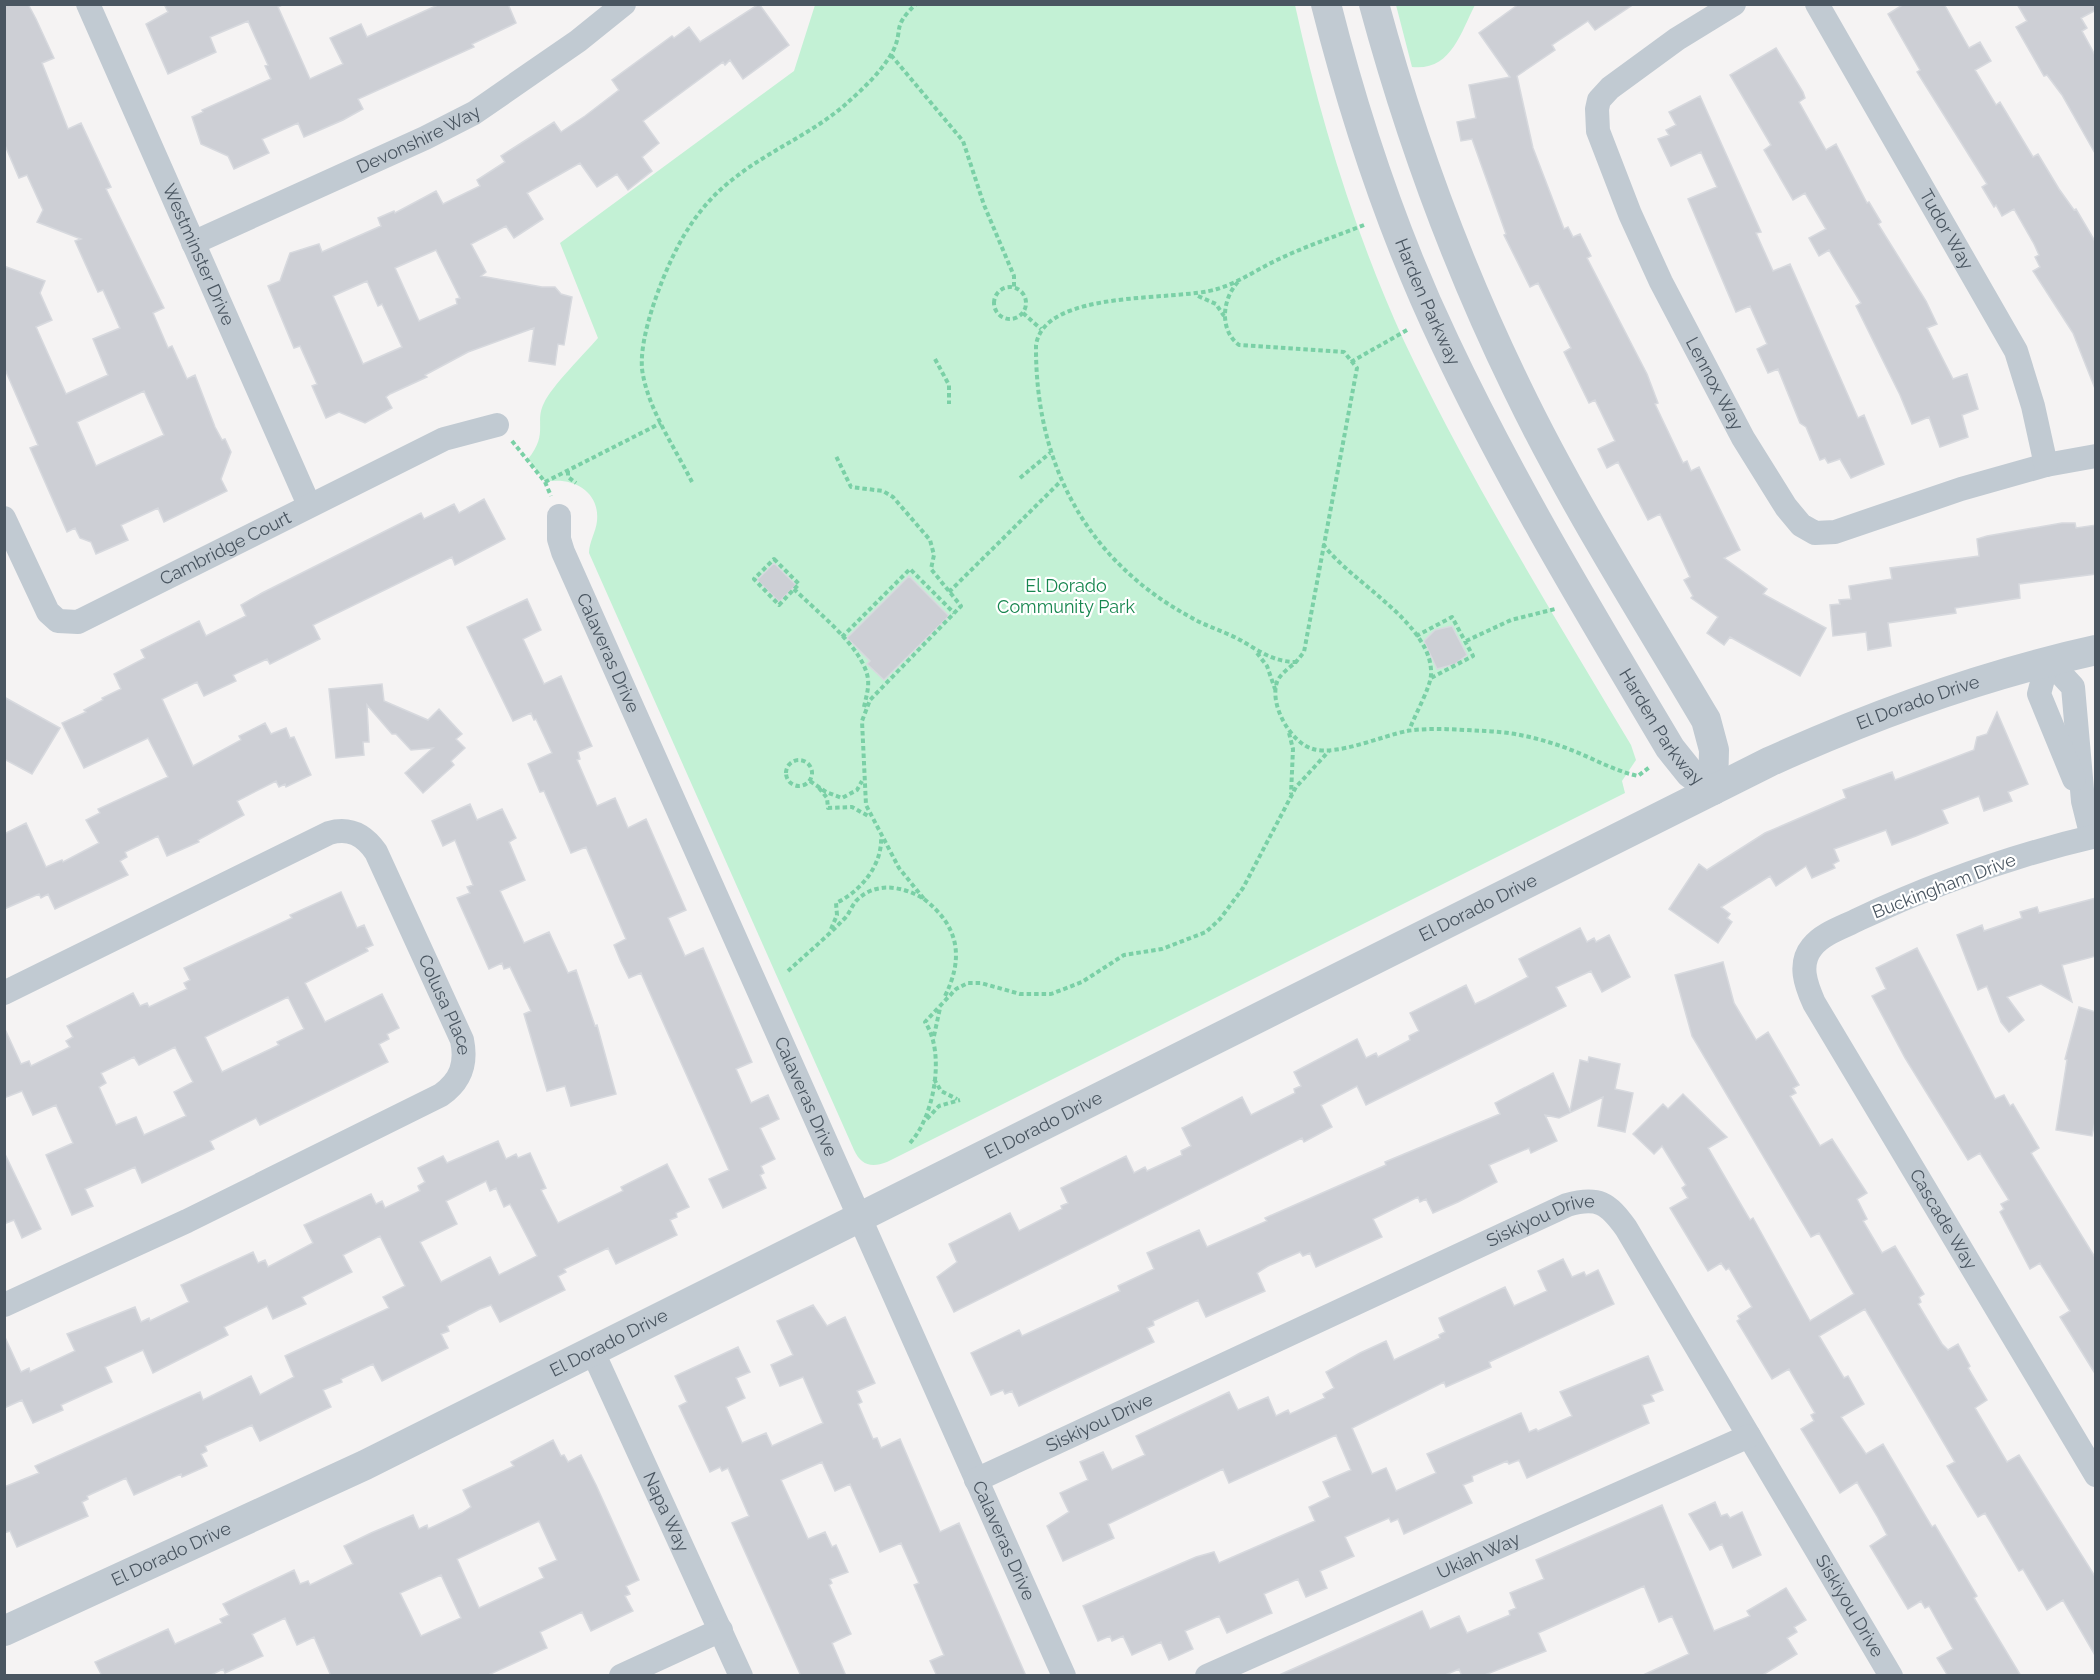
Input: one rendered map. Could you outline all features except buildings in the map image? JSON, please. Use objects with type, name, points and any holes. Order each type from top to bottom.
[{"type":"street","name":"Westminster Drive","points":[[88,4],[309,505]]},
{"type":"street","name":"Devonshire Way","points":[[193,243],[425,138],[474,113],[578,41],[624,4]]},
{"type":"street","name":"Harden Parkway","points":[[1326,4],[1363,132],[1404,246],[1444,341],[1502,456],[1557,557],[1673,751],[1690,773],[1713,790]]},
{"type":"street","name":"Harden Parkway","points":[[1374,4],[1393,76],[1424,170],[1486,324],[1570,487],[1706,720],[1714,750],[1713,790]]},
{"type":"street","name":"Lennox Way","points":[[1734,4],[1677,39],[1610,88],[1599,100],[1596,118],[1606,154],[1661,282],[1732,417],[1786,507],[1808,530],[1823,534],[1835,532],[1961,489],[2046,465],[2096,456]]},
{"type":"street","name":"Tudor Way","points":[[1817,4],[2016,351],[2031,396],[2046,465]]},
{"type":"street","name":"Cambridge Court","points":[[4,518],[45,606],[58,621],[78,622],[444,438],[497,425]]},
{"type":"street","name":"Calaveras Drive","points":[[559,516],[559,539],[563,552],[1064,1676]]},
{"type":"street","name":"El Dorado Drive","points":[[4,1630],[248,1521],[1713,790],[1874,717],[1953,688],[2048,660],[2096,650]]},
{"type":"street","points":[[2048,660],[2073,687],[2083,801],[2094,836]]},
{"type":"street","name":"Colusa Place","points":[[4,993],[329,832],[347,830],[364,837],[376,852],[462,1040],[464,1058],[462,1073],[441,1095],[246,1193],[4,1305]]},
{"type":"street","name":"Buckingham Drive","points":[[1806,959],[1818,941],[1870,914],[1994,865],[2094,836]]},
{"type":"street","name":"Cascade Way","points":[[1806,959],[1804,977],[1814,1002],[2096,1475]]},
{"type":"street","name":"Siskiyou Drive","points":[[976,1480],[1567,1205],[1588,1200],[1610,1208],[1626,1228],[1749,1436],[1884,1674]]},
{"type":"street","name":"Napa Way","points":[[592,1350],[741,1676]]},
{"type":"street","name":"Ukiah Way","points":[[1207,1676],[1749,1436]]},
{"type":"street","points":[[621,1676],[721,1630]]},
{"type":"path","points":[[692,482],[661,423],[643,376],[641,354],[651,313],[672,259],[687,229],[722,188],[750,166],[847,103],[891,55],[902,18],[916,4]]},
{"type":"path","points":[[891,55],[963,141],[984,205],[1011,268],[1014,287],[1025,298],[1023,313],[1014,319],[1004,318],[993,306],[998,290],[1014,287]]},
{"type":"path","points":[[1296,662],[1270,658],[1192,618],[1149,590],[1111,554],[1090,530],[1061,482],[1050,453],[1042,416],[1036,357],[1037,336],[1041,329],[1059,316],[1100,303],[1127,298],[1191,295],[1219,289],[1275,261],[1364,225]]},
{"type":"path","points":[[1225,320],[1230,294],[1244,278]]},
{"type":"path","points":[[1191,295],[1206,298],[1216,304],[1232,339],[1239,345],[1344,352],[1357,368],[1304,652],[1280,677],[1276,693]]},
{"type":"path","points":[[1023,313],[1041,329]]},
{"type":"path","points":[[1352,362],[1407,330]]},
{"type":"path","points":[[935,359],[949,385],[949,404]]},
{"type":"path","points":[[528,459],[545,482],[661,423]]},
{"type":"path","points":[[1020,478],[1050,453]]},
{"type":"path","points":[[836,456],[851,487],[883,491],[893,497],[930,540],[933,555],[931,569],[961,606],[875,694],[863,714]]},
{"type":"path","points":[[571,468],[567,475],[576,483]]},
{"type":"path","points":[[949,592],[1061,482]]},
{"type":"path","points":[[1323,544],[1352,576],[1399,613],[1416,636],[1428,658],[1431,678],[1409,731]]},
{"type":"path","points":[[774,559],[799,584],[794,589],[779,604],[754,579],[774,559]]},
{"type":"path","points":[[842,637],[910,570],[954,613]]},
{"type":"path","points":[[794,589],[858,655],[868,677],[868,692],[863,714],[863,777],[866,805],[899,868],[924,899],[944,917],[955,943],[955,974],[941,1004],[933,1042],[932,1096],[923,1125]]},
{"type":"path","points":[[1466,641],[1511,621],[1555,609]]},
{"type":"path","points":[[1416,636],[1452,617],[1473,656],[1431,678]]},
{"type":"path","points":[[1250,646],[1267,666],[1293,749],[1290,797]]},
{"type":"path","points":[[1287,727],[1302,744],[1314,750],[1330,750],[1409,731],[1477,730],[1522,735],[1574,751],[1617,772],[1638,776],[1673,751]]},
{"type":"path","points":[[933,1042],[925,1022],[956,989],[975,982],[1020,994],[1051,994],[1082,982],[1124,955],[1162,949],[1206,932],[1243,888],[1290,797],[1308,772],[1330,750]]},
{"type":"path","points":[[801,760],[808,764],[812,771],[810,781],[801,787],[792,785],[786,773],[789,765],[801,760]]},
{"type":"path","points":[[810,781],[834,796],[846,797],[859,787],[863,777]]},
{"type":"path","points":[[819,788],[827,798],[828,808],[846,806],[858,809],[877,827],[881,840],[878,858],[859,886],[836,903],[837,915],[828,933]]},
{"type":"path","points":[[788,971],[846,919],[858,899],[869,891],[896,888],[924,899]]},
{"type":"path","points":[[910,1143],[939,1106],[960,1100],[941,1091],[934,1078]]},
{"type":"green space","points":[[1396,4],[1475,5],[1459,38],[1445,57],[1425,67],[1412,67]]},
{"type":"green space","name":"El Dorado Community Park","points":[[815,5],[1295,5],[1340,176],[1386,301],[1404,341],[1484,495],[1631,745],[1636,760],[1622,781],[1625,793],[887,1162],[876,1165],[863,1162],[854,1150],[589,553],[597,521],[594,501],[589,493],[574,484],[565,481],[545,482],[528,459],[538,442],[541,410],[548,396],[598,338],[560,243],[794,71]]}]
